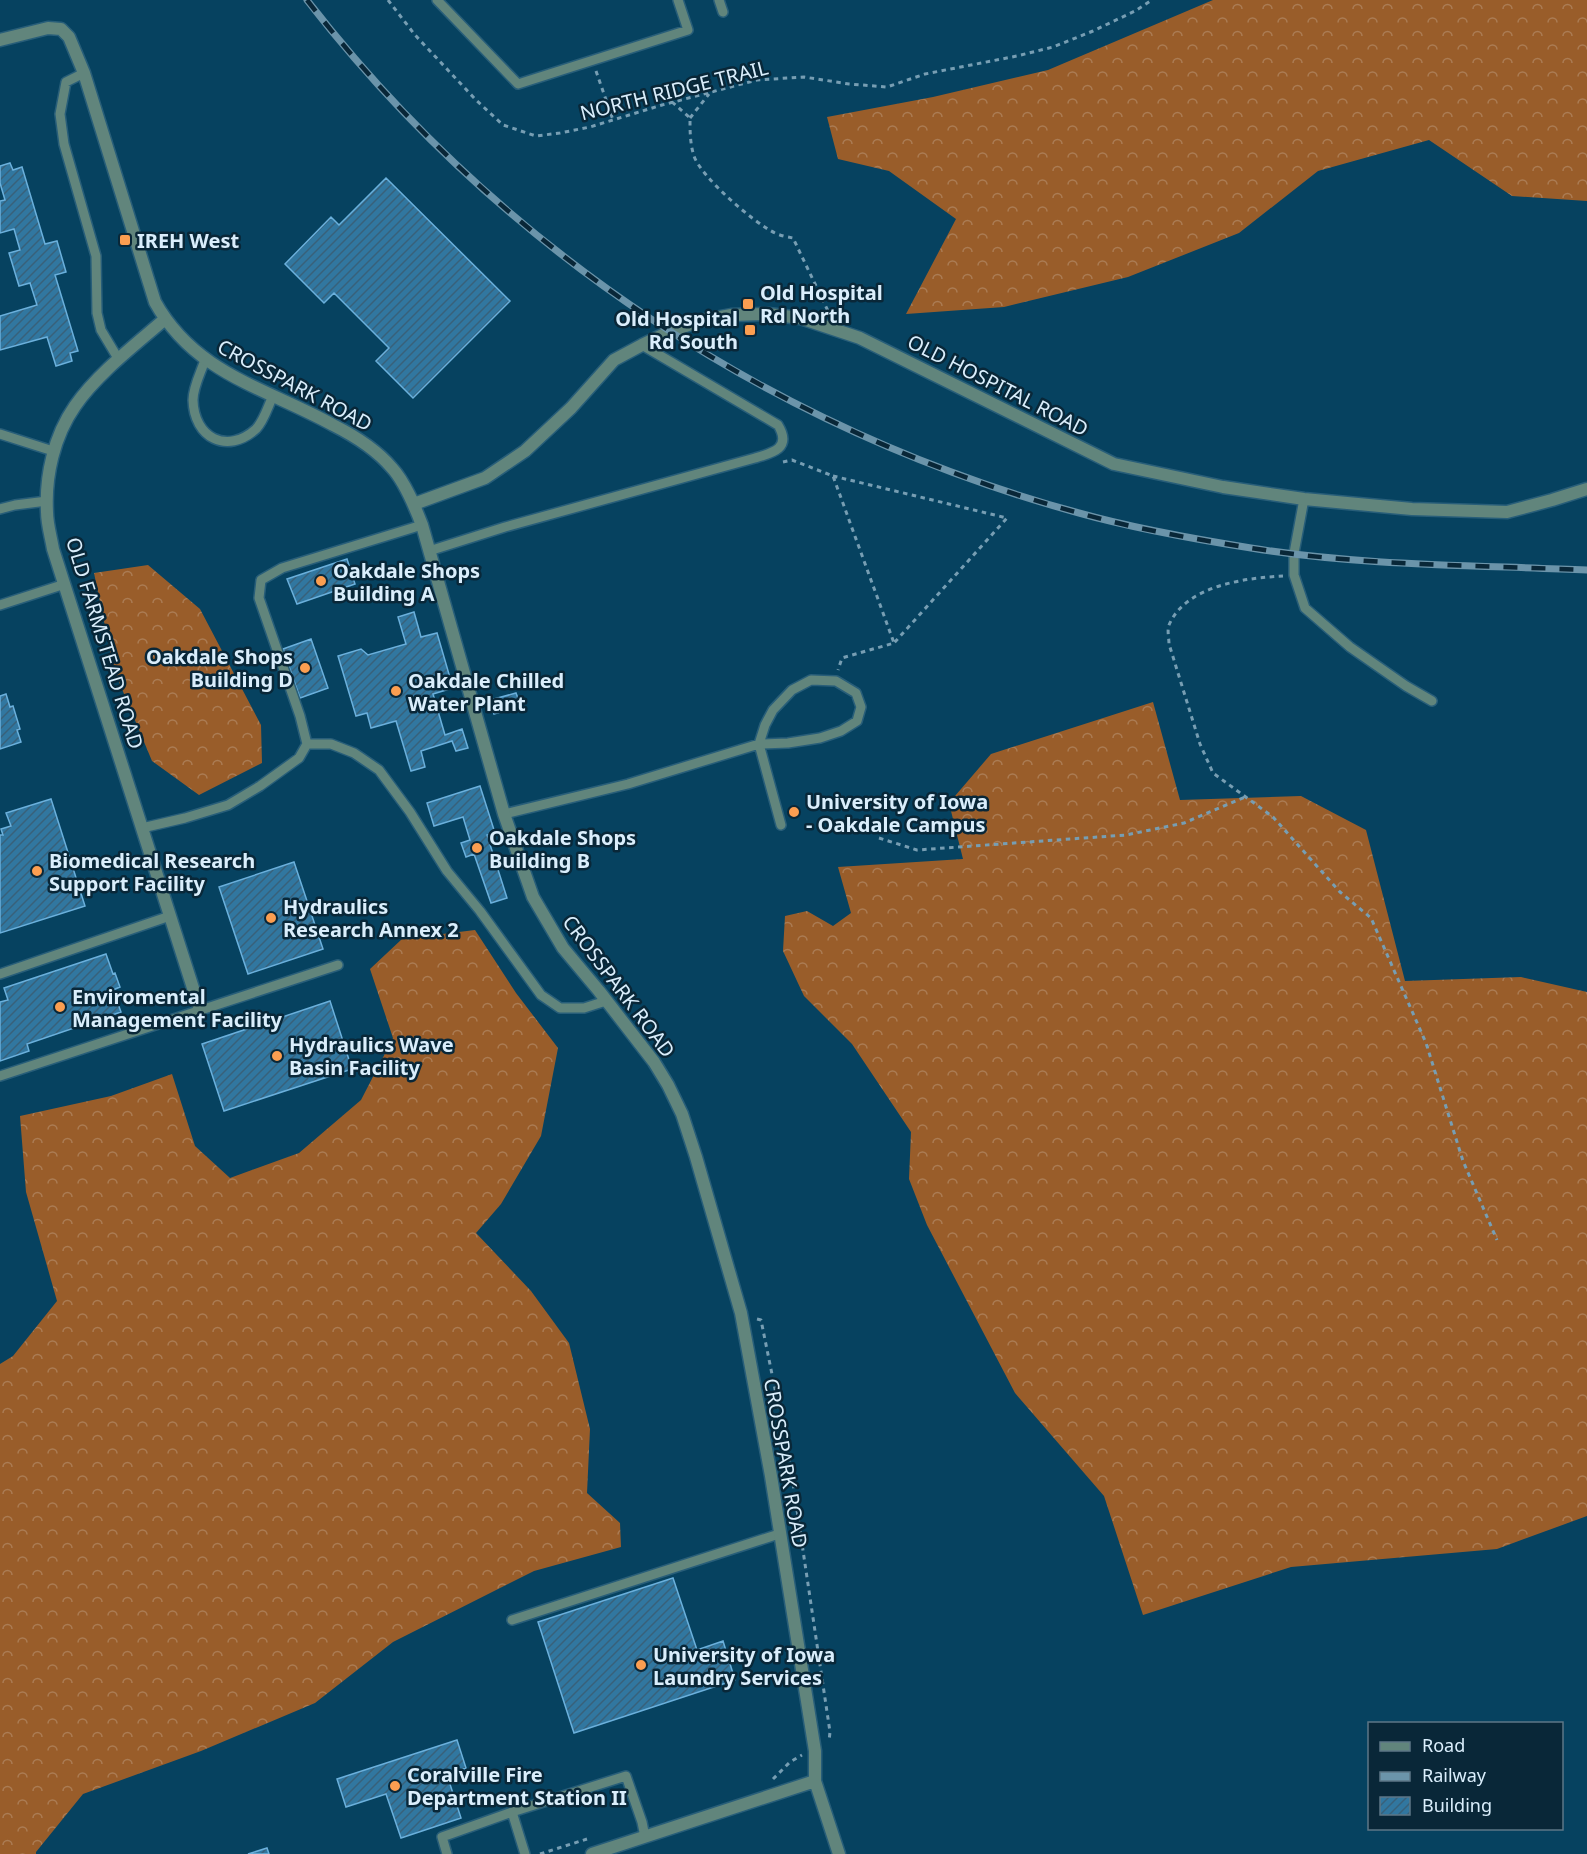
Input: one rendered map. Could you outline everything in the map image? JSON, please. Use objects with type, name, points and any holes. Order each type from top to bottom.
[{"type":"street","name":"CROSSPARK ROAD","points":[[0,40],[48,28],[61,29],[69,37],[84,73],[155,302],[165,319],[199,355],[225,373],[312,413],[364,441],[393,468],[414,504],[422,525],[504,814],[533,897],[563,948],[654,1062],[668,1084],[682,1114],[696,1157],[741,1313],[771,1476],[815,1751],[815,1781],[839,1854]]},
{"type":"street","name":"OLD HOSPITAL ROAD","points":[[414,504],[485,478],[525,452],[571,408],[614,360],[642,345],[699,321],[731,315],[768,314],[800,318],[860,338],[1114,464],[1304,500],[1412,509],[1507,512],[1587,489]]},
{"type":"street","name":"OLD FARMSTEAD ROAD","points":[[165,319],[93,384],[74,407],[53,451],[47,513],[54,549],[200,1010]]},
{"type":"street","points":[[592,1854],[815,1781]]},
{"type":"lane","points":[[437,0],[518,84],[688,30],[678,0]]},
{"type":"lane","points":[[719,0],[723,12]]},
{"type":"lane","points":[[84,73],[66,82],[60,114],[63,144],[96,256],[97,313],[100,330],[119,360]]},
{"type":"lane","points":[[429,551],[505,527],[773,453],[780,448],[783,440],[778,425],[642,345]]},
{"type":"lane","points":[[205,360],[193,397],[195,417],[203,432],[219,442],[243,439],[258,427],[273,396]]},
{"type":"lane","points":[[0,434],[53,451]]},
{"type":"lane","points":[[1304,500],[1294,553],[1294,575],[1305,608],[1350,647],[1432,701]]},
{"type":"lane","points":[[0,508],[47,501]]},
{"type":"lane","points":[[142,828],[228,806],[299,758],[307,744],[300,716],[259,598],[261,580],[282,568],[422,525]]},
{"type":"lane","points":[[0,605],[65,584]]},
{"type":"lane","points":[[504,814],[628,784],[759,744],[788,743],[820,738],[841,731],[857,721],[861,707],[856,693],[836,681],[811,680],[792,690],[773,710],[765,726],[759,744],[781,825]]},
{"type":"lane","points":[[307,744],[331,744],[354,753],[379,770],[447,871],[480,911],[541,995],[560,1008],[584,1008],[606,1000]]},
{"type":"lane","points":[[0,974],[170,916]]},
{"type":"lane","points":[[0,1076],[338,964]]},
{"type":"lane","points":[[512,1620],[779,1534]]},
{"type":"lane","points":[[447,1854],[442,1837],[626,1776],[645,1837]]},
{"type":"lane","points":[[512,1812],[525,1854]]},
{"type":"path","name":"NORTH RIDGE TRAIL","points":[[388,0],[415,35],[476,100],[503,125],[536,136],[560,134],[757,80],[804,78],[887,87],[925,74],[1053,47],[1125,16],[1152,0]]},
{"type":"path","points":[[592,61],[613,120]]},
{"type":"path","points":[[710,93],[690,118],[690,136],[694,157],[706,174],[747,214],[776,234],[794,238],[837,329]]},
{"type":"path","points":[[672,102],[690,118]]},
{"type":"path","points":[[780,463],[792,460],[834,476],[1008,518],[894,643],[842,658],[836,681]]},
{"type":"path","points":[[834,476],[894,643]]},
{"type":"path","points":[[1294,575],[1262,577],[1217,585],[1183,605],[1168,627],[1169,644],[1200,744],[1213,773],[1273,816],[1340,892],[1371,918],[1426,1042],[1463,1161],[1497,1240]]},
{"type":"path","points":[[879,838],[917,850],[1126,835],[1184,823],[1245,796]]},
{"type":"path","points":[[741,1313],[761,1320],[786,1441],[830,1732],[828,1748]]},
{"type":"green space","points":[[1213,0],[1587,0],[1587,201],[1512,196],[1429,140],[1318,171],[1239,233],[1128,277],[1004,307],[906,314],[956,219],[889,171],[838,159],[827,117],[933,97],[1048,70]]},
{"type":"green space","points":[[148,565],[200,609],[261,725],[262,763],[199,795],[152,761],[114,670],[94,573]]},
{"type":"green space","points":[[1153,702],[1180,800],[1301,796],[1366,830],[1405,981],[1521,977],[1587,992],[1587,1516],[1497,1549],[1291,1567],[1143,1615],[1104,1496],[1015,1393],[927,1225],[909,1179],[911,1132],[852,1044],[804,996],[783,951],[785,916],[807,911],[833,926],[851,913],[838,867],[963,859],[949,803],[991,754]]},
{"type":"green space","points":[[475,930],[516,993],[558,1048],[541,1136],[501,1204],[476,1233],[531,1291],[569,1343],[590,1429],[587,1493],[620,1523],[621,1547],[534,1571],[393,1642],[315,1703],[201,1751],[83,1794],[36,1854],[0,1854],[0,1364],[13,1356],[57,1301],[26,1192],[20,1116],[111,1096],[172,1074],[195,1146],[230,1178],[299,1153],[361,1100],[393,1038],[370,969],[402,939]]},
{"type":"building","points":[[10,163],[13,170],[22,167],[45,244],[57,241],[66,272],[55,275],[78,351],[70,353],[72,361],[56,366],[47,337],[0,350],[0,316],[37,305],[30,283],[19,286],[9,253],[20,250],[14,229],[0,233],[0,201],[5,200],[0,183],[0,166]]},
{"type":"building","points":[[386,178],[510,301],[413,398],[376,361],[389,348],[334,293],[324,303],[285,264],[331,217],[339,225]]},
{"type":"building","name":"Oakdale Shops Building A","points":[[347,559],[355,584],[297,604],[287,579]]},
{"type":"building","name":"Oakdale Chilled Water Plant","points":[[414,612],[421,637],[437,633],[453,688],[433,694],[445,735],[462,729],[468,748],[456,751],[452,741],[421,751],[425,767],[411,771],[396,721],[371,728],[367,713],[356,716],[338,656],[361,649],[368,655],[406,644],[398,617]]},
{"type":"building","name":"Oakdale Shops Building D","points":[[311,639],[328,688],[300,698],[283,649]]},
{"type":"building","points":[[516,693],[521,706],[494,714],[490,700]]},
{"type":"building","points":[[6,694],[10,707],[13,706],[20,729],[17,730],[21,742],[0,749],[0,696]]},
{"type":"building","name":"Oakdale Shops Building B","points":[[480,786],[495,833],[487,835],[507,898],[491,903],[474,854],[466,857],[461,843],[470,840],[463,817],[434,826],[427,803]]},
{"type":"building","name":"Biomedical Research Support Facility","points":[[51,799],[85,906],[0,933],[0,835],[3,835],[1,829],[11,826],[6,813]]},
{"type":"building","name":"Hydraulics Research Annex 2","points":[[294,862],[323,949],[248,974],[219,887]]},
{"type":"building","name":"Enviromental Management Facility","points":[[106,954],[120,987],[113,990],[121,1012],[27,1044],[29,1051],[0,1061],[0,1002],[8,1000],[4,988]]},
{"type":"building","name":"Hydraulics Wave Basin Facility","points":[[330,1001],[352,1069],[224,1111],[202,1044]]},
{"type":"building","name":"University of Iowa Laundry Services","points":[[673,1578],[697,1650],[723,1641],[735,1680],[574,1733],[538,1622]]},
{"type":"building","name":"Coralville Fire Department Station II","points":[[457,1740],[466,1768],[447,1775],[461,1818],[401,1838],[386,1794],[346,1807],[337,1779]]},
{"type":"building","points":[[267,1848],[269,1854],[248,1854]]},
{"type":"railway","points":[[307,0],[383,90],[467,174],[556,250],[651,319],[752,380],[857,433],[966,477],[1079,513],[1187,537],[1293,554],[1377,562],[1587,570]]},
{"type":"place","name":"IREH West","points":[[125,240]]},
{"type":"place","name":"Old Hospital Rd North","points":[[748,304]]},
{"type":"place","name":"Old Hospital Rd South","points":[[750,330]]},
{"type":"place","name":"Oakdale Shops Building A","points":[[321,581]]},
{"type":"place","name":"Oakdale Shops Building D","points":[[305,668]]},
{"type":"place","name":"Oakdale Chilled Water Plant","points":[[396,691]]},
{"type":"place","name":"University of Iowa - Oakdale Campus","points":[[794,812]]},
{"type":"place","name":"Oakdale Shops Building B","points":[[477,848]]},
{"type":"place","name":"Biomedical Research Support Facility","points":[[37,871]]},
{"type":"place","name":"Hydraulics Research Annex 2","points":[[271,918]]},
{"type":"place","name":"Enviromental Management Facility","points":[[60,1007]]},
{"type":"place","name":"Hydraulics Wave Basin Facility","points":[[277,1056]]},
{"type":"place","name":"University of Iowa Laundry Services","points":[[641,1665]]},
{"type":"place","name":"Coralville Fire Department Station II","points":[[395,1786]]}]
